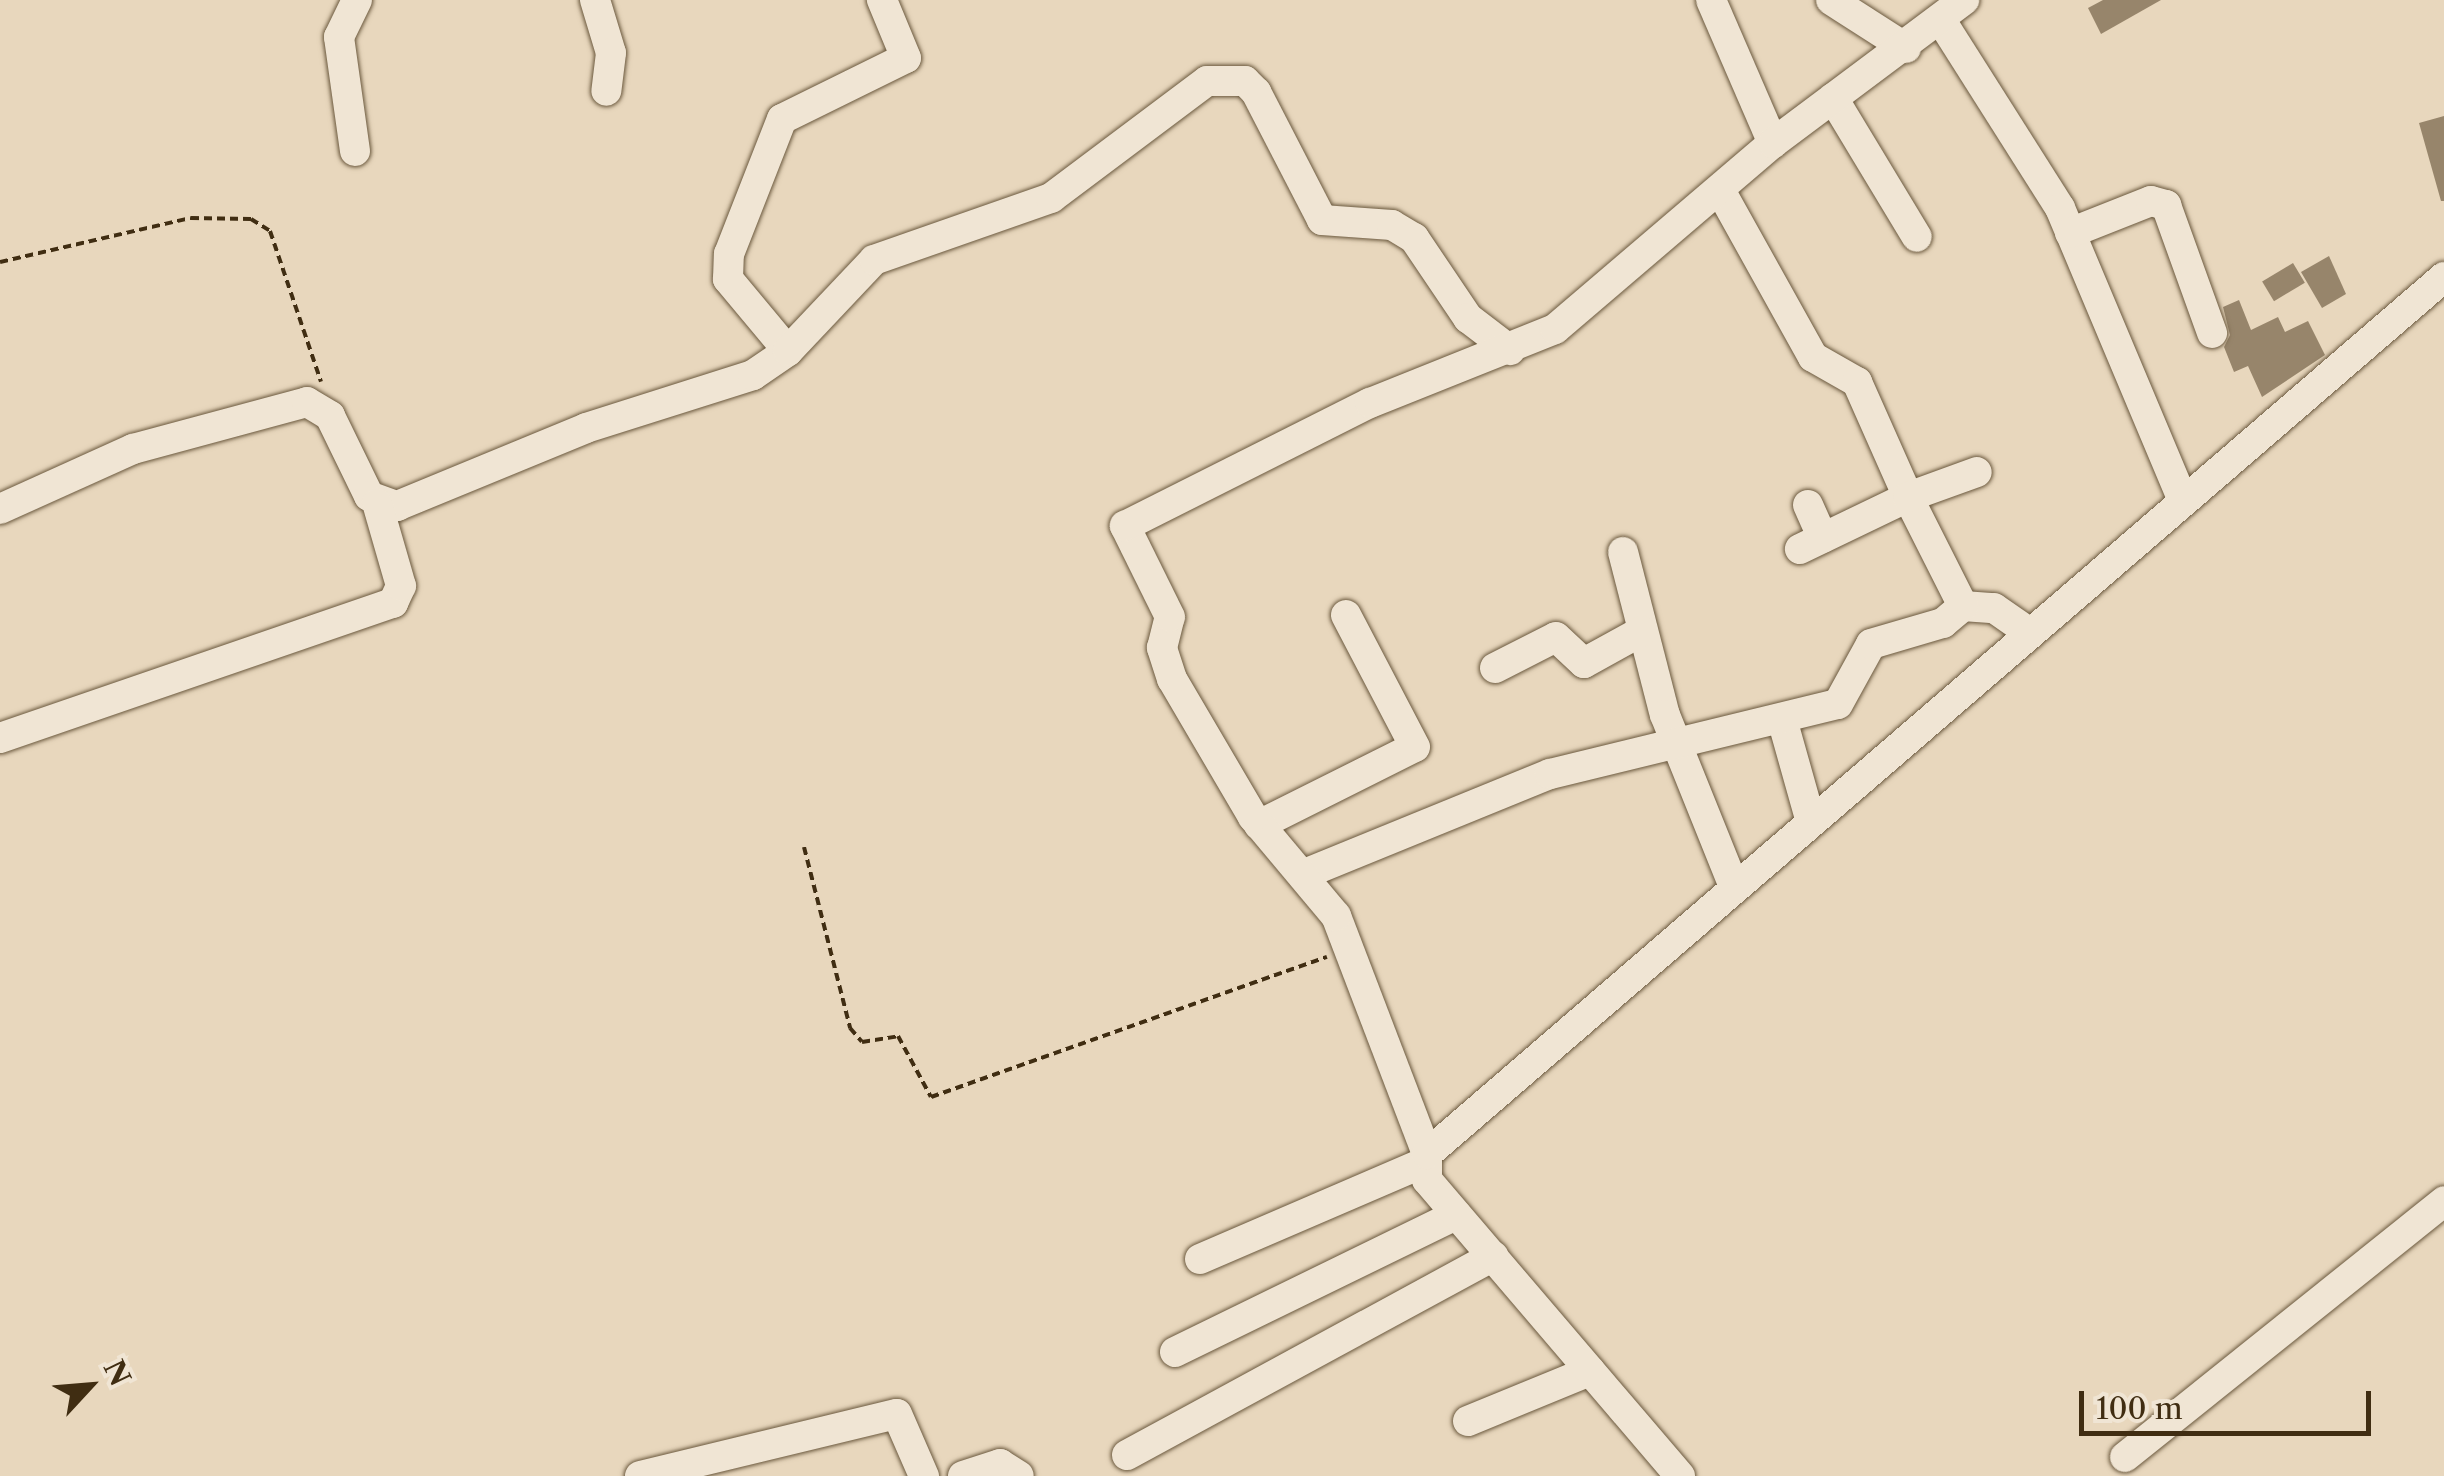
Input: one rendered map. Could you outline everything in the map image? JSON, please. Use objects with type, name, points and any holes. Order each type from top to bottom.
[{"type":"street","points":[[356,0],[340,37],[356,151]]},
{"type":"street","points":[[595,0],[612,53],[606,92]]},
{"type":"street","points":[[788,351],[728,280],[730,254],[782,119],[906,58],[882,0]]},
{"type":"street","points":[[1711,0],[1773,143]]},
{"type":"street","points":[[1831,0],[1906,48]]},
{"type":"street","points":[[1680,1476],[1456,1215],[1424,1159],[1350,948],[1307,873],[1259,825],[1172,679],[1162,648],[1170,616],[1126,526],[1370,402],[1510,350],[1607,293],[1773,143],[1942,22],[1964,0]]},
{"type":"street","points":[[1942,22],[2016,128],[2070,233],[2183,501]]},
{"type":"street","points":[[377,503],[396,506],[586,428],[731,383],[788,351],[874,260],[1051,198],[1192,88],[1231,79],[1256,92],[1322,220],[1392,225],[1414,238],[1468,318],[1510,350]]},
{"type":"street","points":[[1832,98],[1917,236]]},
{"type":"street","points":[[1720,190],[1813,357],[1857,382],[1908,498],[1964,606]]},
{"type":"street","points":[[2070,233],[2151,201],[2166,205],[2212,333]]},
{"type":"street","points":[[1200,1259],[1424,1159],[1734,887],[2444,278]]},
{"type":"street","points":[[0,509],[133,449],[263,410],[307,402],[330,416],[377,503],[401,586],[393,603],[0,738]]},
{"type":"street","points":[[1808,505],[1812,543],[1908,498],[1976,472]]},
{"type":"street","points":[[1623,552],[1676,742],[1734,887]]},
{"type":"street","points":[[1307,873],[1550,774],[1838,704],[1870,644],[1943,624],[1964,606],[1994,608],[2030,632]]},
{"type":"street","points":[[1259,825],[1415,747],[1346,615]]},
{"type":"street","points":[[1495,668],[1556,637],[1584,663],[1642,631]]},
{"type":"street","points":[[1782,719],[1811,822]]},
{"type":"street","points":[[2125,1457],[2444,1201]]},
{"type":"street","points":[[1176,1352],[1456,1215]]},
{"type":"street","points":[[1127,1455],[1492,1256]]},
{"type":"street","points":[[1468,1421],[1590,1370]]},
{"type":"street","points":[[640,1476],[898,1414],[924,1476]]},
{"type":"street","points":[[963,1476],[1000,1464],[1020,1476]]},
{"type":"path","points":[[0,262],[192,218],[252,219],[270,231],[296,293],[330,416]]},
{"type":"path","points":[[804,846],[850,1028],[862,1042],[898,1036],[931,1097],[1350,948]]},
{"type":"building","points":[[2103,0],[2161,0],[2101,34],[2088,8]]},
{"type":"building","points":[[2444,116],[2444,201],[2441,201],[2419,123]]},
{"type":"building","points":[[2329,256],[2346,294],[2322,308],[2301,272]]},
{"type":"building","points":[[2293,263],[2305,283],[2274,301],[2262,282]]},
{"type":"building","points":[[2239,300],[2251,330],[2278,317],[2285,332],[2308,321],[2325,355],[2262,397],[2248,366],[2234,372],[2224,347],[2230,335],[2223,307]]}]
